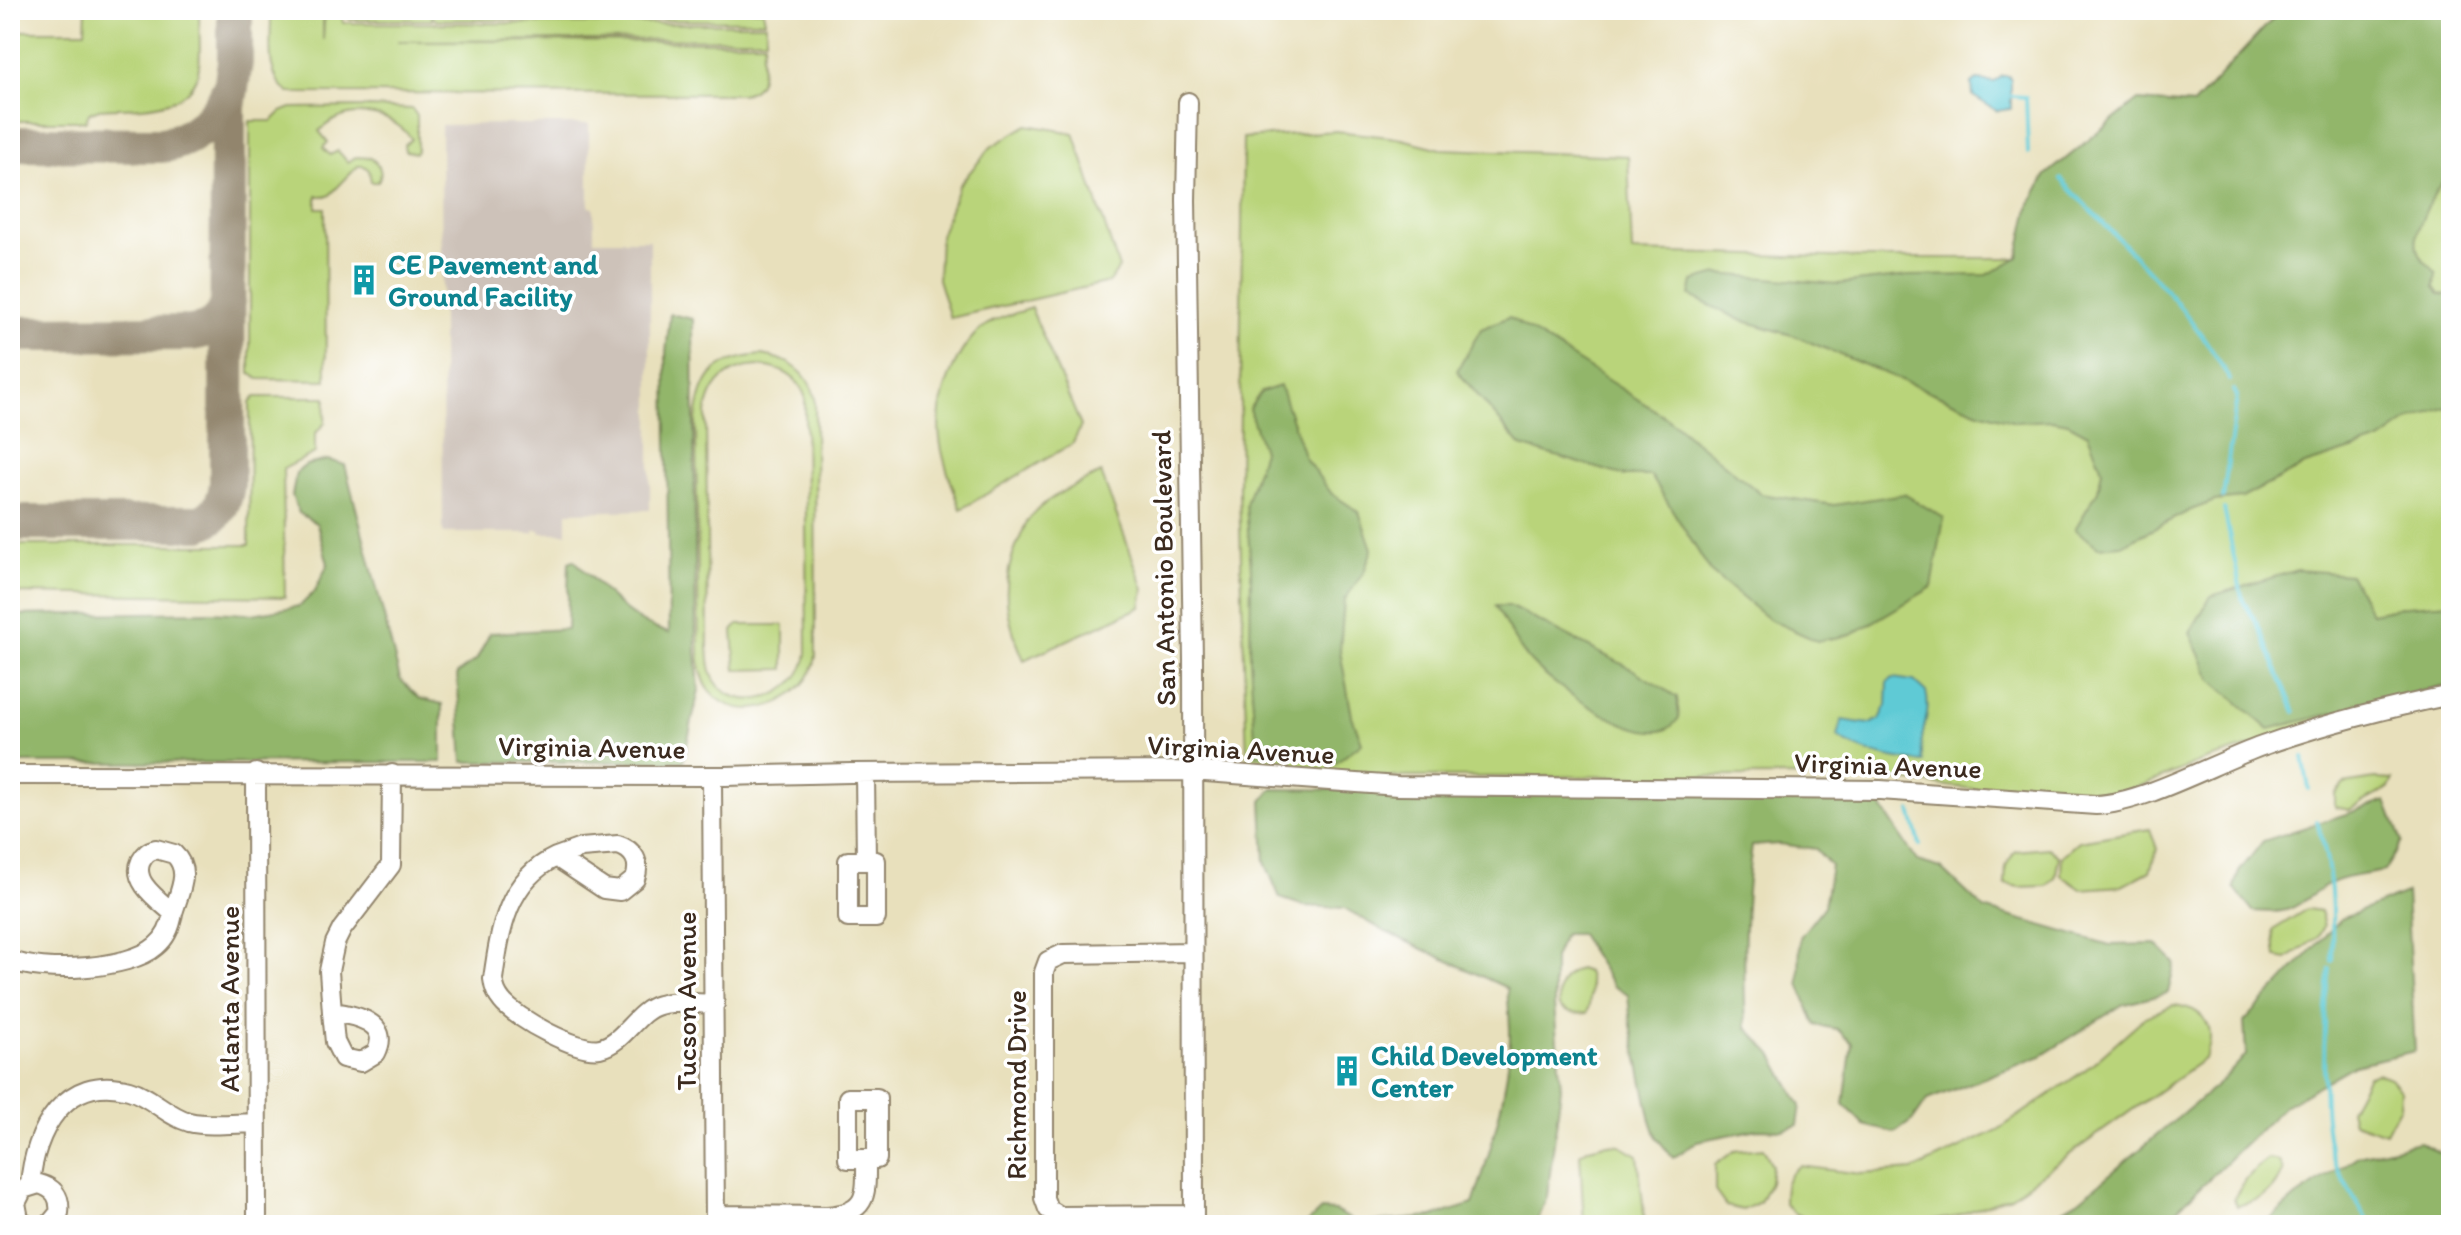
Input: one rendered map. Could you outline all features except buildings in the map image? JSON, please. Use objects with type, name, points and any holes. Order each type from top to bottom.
[{"type":"street","name":"San Antonio Boulevard","points":[[1188,102],[1186,200],[1194,1220]]},
{"type":"street","name":"Virginia Avenue","points":[[10,775],[712,776],[1192,771],[1398,786],[1880,790],[2105,805],[2144,794],[2263,745],[2354,718],[2451,695]]},
{"type":"street","name":"Atlanta Avenue","points":[[256,773],[257,1225]]},
{"type":"street","points":[[865,773],[866,861]]},
{"type":"street","points":[[332,1012],[329,971],[335,943],[342,929],[391,865],[392,774]]},
{"type":"street","name":"Tucson Avenue","points":[[712,776],[715,1220]]},
{"type":"street","points":[[556,857],[531,872],[519,885],[508,905],[493,979],[494,991],[503,1003],[567,1041],[589,1049],[612,1043],[658,1005],[715,1004]]},
{"type":"street","points":[[10,960],[33,968],[59,969],[129,960],[149,952],[160,942],[169,928],[173,913]]},
{"type":"street","name":"Richmond Drive","points":[[1193,952],[1063,954],[1048,961],[1044,972],[1044,1198],[1048,1209],[1059,1216],[1194,1220]]},
{"type":"street","points":[[30,1185],[34,1152],[49,1120],[69,1100],[92,1090],[109,1088],[132,1091],[180,1119],[194,1123],[257,1123]]},
{"type":"street","points":[[715,1220],[850,1213],[859,1206],[865,1194],[866,1159]]},
{"type":"street","points":[[26,1225],[19,1219],[16,1203],[18,1195],[30,1185],[47,1186],[58,1197],[59,1213],[49,1225]]},
{"type":"shaded area","points":[[589,124],[589,206],[594,207],[594,240],[650,240],[650,510],[567,512],[567,533],[534,530],[534,533],[443,533],[441,125]]},
{"type":"green space","points":[[86,10],[199,10],[200,60],[194,82],[185,93],[173,100],[144,107],[99,109],[89,113],[86,121],[10,121],[10,31],[85,31]]},
{"type":"green space","points":[[271,10],[323,10],[323,40],[325,10],[341,10],[343,23],[766,24],[766,39],[397,41],[765,42],[759,82],[753,90],[741,94],[289,93],[275,76],[272,66]]},
{"type":"green space","points":[[344,10],[622,13],[763,10],[765,21],[603,20],[601,17],[598,20],[436,20],[432,17],[432,20],[351,20],[344,16]]},
{"type":"green space","points":[[2281,10],[2451,10],[2451,687],[2203,761],[2100,798],[2037,796],[1885,779],[1826,776],[1390,777],[1336,774],[1247,762],[1239,492],[1243,138],[1336,131],[1398,138],[1441,149],[1628,156],[1632,252],[2018,258],[2030,204],[2046,175],[2137,101],[2193,105]]},
{"type":"green space","points":[[2281,10],[2451,10],[2451,173],[2427,208],[2417,248],[2420,256],[2436,273],[2435,287],[2440,294],[2451,295],[2451,406],[2410,420],[2380,441],[2305,465],[2242,498],[2215,501],[2191,510],[2122,545],[2098,547],[2075,529],[2098,491],[2102,470],[2088,434],[2068,423],[2052,420],[2015,422],[1979,412],[1795,336],[1741,320],[1690,296],[1693,281],[1718,274],[1838,284],[1908,276],[1987,275],[2018,257],[2030,204],[2046,175],[2137,101],[2193,105]]},
{"type":"green space","points":[[291,108],[412,109],[417,116],[417,151],[405,151],[404,145],[412,139],[391,121],[379,116],[354,114],[342,117],[319,131],[328,142],[323,148],[330,155],[338,151],[348,162],[356,157],[371,158],[381,172],[378,182],[371,182],[369,170],[358,166],[329,196],[317,196],[317,208],[325,208],[326,380],[259,379],[250,373],[250,121],[272,121]]},
{"type":"green space","points":[[1027,125],[1074,133],[1119,268],[1109,282],[950,318],[938,279],[940,236],[959,185],[991,147]]},
{"type":"green space","points":[[1031,308],[1081,426],[1073,443],[961,509],[942,452],[940,434],[939,417],[948,381],[963,349],[980,330],[1000,318]]},
{"type":"green space","points":[[670,314],[693,319],[699,690],[683,762],[463,762],[457,674],[477,659],[490,633],[567,629],[569,562],[574,560],[606,593],[640,621],[669,633],[666,353]]},
{"type":"green space","points":[[1509,317],[1667,418],[1761,494],[1834,505],[1904,494],[1944,518],[1932,587],[1851,635],[1817,641],[1768,619],[1711,572],[1651,476],[1625,476],[1521,446],[1457,371],[1481,329]]},
{"type":"green space","points":[[761,355],[788,363],[808,380],[815,398],[816,656],[811,672],[801,686],[772,705],[755,709],[738,708],[723,702],[709,690],[699,661],[698,405],[713,372],[745,357]],"holes":[[[751,367],[769,367],[794,379],[805,396],[807,653],[793,681],[781,691],[752,700],[737,698],[724,691],[711,672],[708,648],[706,413],[717,384],[732,372]]]},
{"type":"green space","points":[[1280,386],[1305,458],[1332,494],[1359,512],[1372,549],[1364,572],[1344,600],[1340,651],[1352,716],[1362,743],[1336,763],[1299,756],[1256,755],[1246,504],[1263,451],[1249,409],[1261,392]]},
{"type":"green space","points":[[255,397],[326,397],[325,423],[315,434],[315,453],[283,469],[285,597],[10,593],[10,545],[249,545],[250,403]]},
{"type":"green space","points":[[328,460],[345,465],[400,679],[419,698],[442,704],[442,762],[10,763],[10,615],[252,614],[300,606],[315,591],[328,564],[317,524],[299,513],[292,496],[296,473],[306,465]]},
{"type":"green space","points":[[1101,473],[1144,589],[1141,607],[1024,660],[1007,601],[1008,572],[1018,542],[1027,521],[1044,504]]},
{"type":"green space","points":[[2297,570],[2350,574],[2371,613],[2406,606],[2451,603],[2451,684],[2269,729],[2212,680],[2190,633],[2211,596]]},
{"type":"green space","points":[[1495,606],[1509,606],[1632,669],[1677,697],[1679,718],[1665,730],[1651,731],[1614,720],[1594,709],[1557,685],[1532,663]]},
{"type":"green space","points":[[738,625],[784,625],[784,669],[736,670],[733,631]]},
{"type":"green space","points":[[2375,779],[2393,780],[2389,788],[2349,810],[2335,807],[2335,794],[2344,784]]},
{"type":"green space","points":[[1272,789],[1879,795],[1883,809],[1917,861],[1941,868],[1984,909],[2110,945],[2156,944],[2175,963],[2168,993],[2122,1005],[2041,1056],[1927,1100],[1914,1119],[1895,1133],[1864,1125],[1844,1104],[1852,1043],[1837,1029],[1815,1025],[1799,983],[1800,937],[1824,906],[1831,866],[1816,849],[1779,844],[1752,846],[1744,936],[1746,1027],[1772,1054],[1801,1106],[1798,1125],[1783,1130],[1758,1129],[1698,1141],[1673,1158],[1657,1138],[1650,1117],[1628,995],[1613,986],[1580,934],[1564,934],[1554,958],[1554,1005],[1561,1088],[1547,1196],[1536,1225],[1305,1225],[1321,1210],[1335,1211],[1358,1223],[1432,1217],[1473,1204],[1492,1141],[1507,1074],[1510,1032],[1507,988],[1386,932],[1344,908],[1304,906],[1280,898],[1265,862],[1262,801]]},
{"type":"green space","points":[[2386,801],[2402,842],[2384,871],[2334,882],[2294,907],[2279,911],[2253,911],[2234,887],[2239,872],[2263,841]]},
{"type":"green space","points":[[2150,829],[2157,849],[2150,871],[2122,886],[2081,889],[2061,875],[2062,856],[2079,841]]},
{"type":"green space","points":[[2048,848],[2059,857],[2055,878],[2047,886],[2005,884],[2006,866],[2015,851]]},
{"type":"green space","points":[[2406,893],[2415,1051],[2354,1065],[2284,1106],[2161,1225],[2045,1225],[2047,1218],[2079,1200],[2221,1082],[2246,1055],[2244,1022],[2341,919]]},
{"type":"green space","points":[[2307,909],[2320,911],[2324,926],[2318,937],[2287,959],[2276,957],[2273,930]]},
{"type":"green space","points":[[1579,969],[1587,972],[1590,987],[1587,1013],[1583,1014],[1562,1009],[1558,1000],[1564,978]]},
{"type":"green space","points":[[2173,1005],[2193,1010],[2206,1021],[2210,1037],[2205,1058],[2011,1196],[1951,1218],[1874,1225],[1819,1223],[1794,1213],[1784,1203],[1786,1182],[1800,1166],[1861,1174],[1913,1170],[1998,1130],[2085,1070],[2145,1017]]},
{"type":"green space","points":[[2377,1073],[2390,1078],[2401,1091],[2400,1106],[2386,1133],[2353,1122],[2350,1109],[2368,1076]]},
{"type":"green space","points":[[2419,1142],[2444,1155],[2451,1187],[2451,1225],[2264,1225],[2296,1197],[2358,1156]]},
{"type":"green space","points":[[1605,1144],[1620,1145],[1638,1155],[1645,1225],[1584,1225],[1580,1154]]},
{"type":"green space","points":[[1763,1148],[1772,1165],[1770,1182],[1760,1202],[1743,1210],[1726,1206],[1715,1191],[1715,1165],[1734,1151]]},
{"type":"green space","points":[[2268,1159],[2279,1161],[2283,1171],[2274,1186],[2260,1198],[2237,1206],[2234,1198],[2241,1186]]},
{"type":"water","points":[[2002,76],[2009,76],[2011,80],[2011,109],[1997,111],[1973,96],[1972,84],[1977,80],[1995,82]]},
{"type":"water","points":[[1893,678],[1914,681],[1926,692],[1928,701],[1922,744],[1924,762],[1879,755],[1838,737],[1842,720],[1870,724],[1880,719],[1887,705],[1888,682]]},
{"type":"waterway","points":[[2012,96],[2026,97],[2028,153]]},
{"type":"waterway","points":[[2061,179],[2173,299],[2194,324],[2230,380]]},
{"type":"waterway","points":[[2223,498],[2237,396],[2234,390]]},
{"type":"waterway","points":[[2224,509],[2243,601],[2257,623],[2295,712]]},
{"type":"waterway","points":[[2303,757],[2309,789]]},
{"type":"waterway","points":[[1911,811],[1920,845]]},
{"type":"waterway","points":[[2317,821],[2331,890],[2332,961]]},
{"type":"waterway","points":[[2330,969],[2324,1066],[2329,1143],[2342,1177],[2371,1225]]},
{"type":"taxiway","points":[[10,523],[200,523],[212,516],[222,502],[227,484],[228,107],[235,62],[235,10]]},
{"type":"taxiway","points":[[10,144],[174,143],[204,126],[219,109],[230,88]]},
{"type":"taxiway","points":[[10,334],[191,333],[215,324],[227,303]]},
{"type":"place","name":"CE Pavement and Ground Facility","points":[[364,280]]},
{"type":"place","name":"Child Development Center","points":[[1347,1071]]}]
